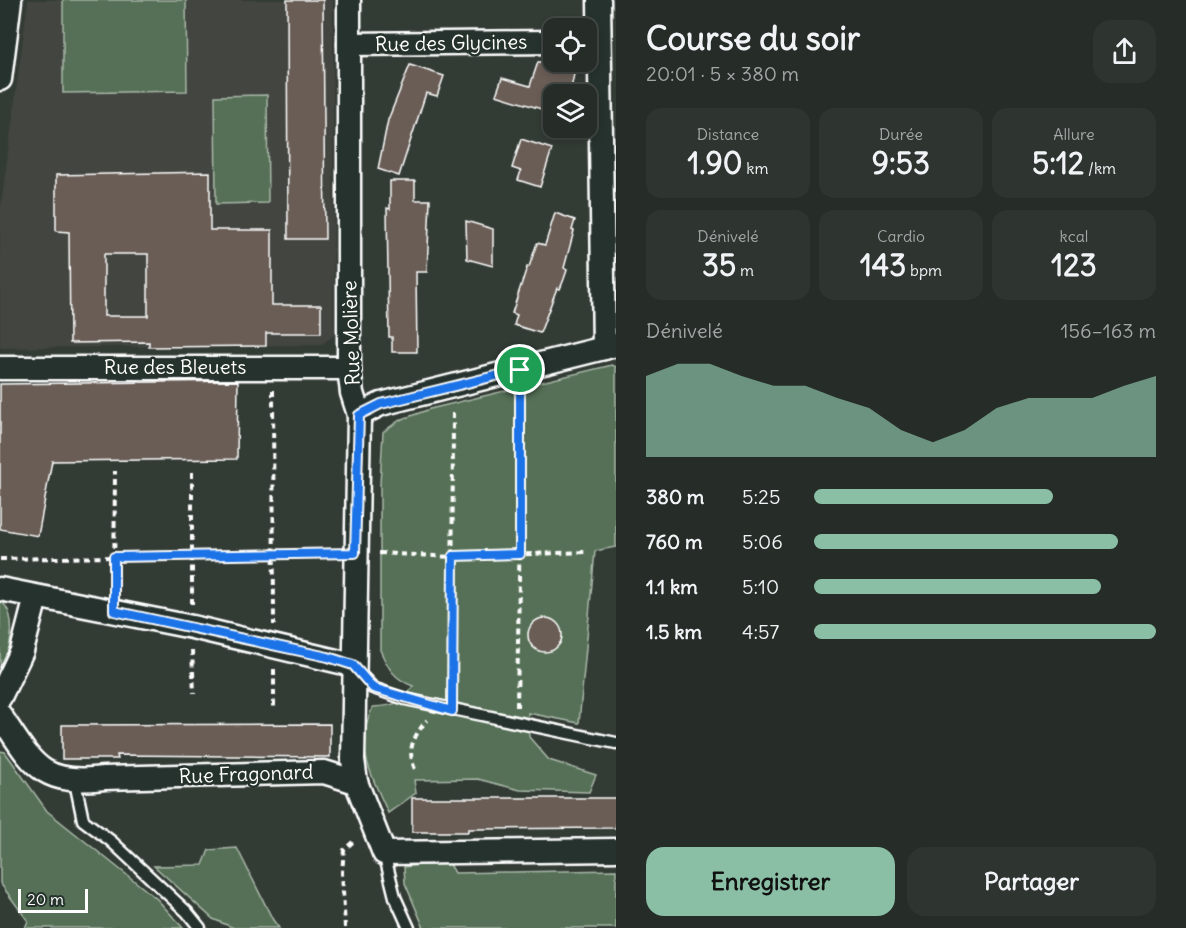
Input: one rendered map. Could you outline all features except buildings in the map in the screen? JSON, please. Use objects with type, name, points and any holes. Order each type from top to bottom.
[{"type":"street","points":[[0,79],[10,0]]},
{"type":"street","name":"Rue Molière","points":[[349,0],[349,368],[352,393],[359,415],[355,553],[358,604],[353,665],[353,760],[356,782]]},
{"type":"street","points":[[596,18],[599,0]]},
{"type":"street","name":"Rue des Glycines","points":[[350,44],[543,42]]},
{"type":"street","points":[[359,415],[381,404],[610,347],[595,72]]},
{"type":"street","name":"Rue des Bleuets","points":[[0,368],[349,368]]},
{"type":"street","points":[[0,589],[192,627],[353,665]]},
{"type":"street","points":[[0,712],[22,651],[36,597]]},
{"type":"street","name":"Rue Fragonard","points":[[0,712],[32,761],[44,773],[75,782],[104,778],[324,772],[356,782]]},
{"type":"street","points":[[356,782],[384,853],[616,850]]},
{"type":"lane","points":[[353,665],[373,688],[437,708],[616,743]]},
{"type":"lane","points":[[75,782],[83,820],[111,841],[187,912],[200,928]]},
{"type":"lane","points":[[384,853],[395,897],[409,928]]},
{"type":"path","points":[[273,367],[274,707]]},
{"type":"path","points":[[517,723],[520,370]]},
{"type":"path","points":[[451,387],[455,421],[452,711]]},
{"type":"path","points":[[192,470],[194,693]]},
{"type":"path","points":[[114,611],[115,471]]},
{"type":"path","points":[[0,559],[275,553],[453,556],[585,552]]},
{"type":"path","points":[[415,769],[409,756],[414,736],[437,708]]},
{"type":"path","points":[[345,928],[344,850],[372,826]]},
{"type":"shaded area","points":[[28,0],[333,0],[334,335],[321,345],[0,348],[0,213]]},
{"type":"green space","points":[[63,0],[186,0],[187,91],[63,93]]},
{"type":"green space","points":[[267,95],[268,203],[216,204],[215,96]]},
{"type":"green space","points":[[612,365],[616,367],[616,547],[595,551],[579,723],[528,713],[529,737],[549,760],[596,775],[589,792],[520,790],[478,779],[414,780],[416,793],[388,813],[367,761],[365,735],[367,722],[373,707],[396,703],[405,697],[413,686],[392,672],[380,650],[380,484],[383,432],[400,420],[430,409]]},
{"type":"green space","points":[[0,600],[10,616],[11,637],[0,678]]},
{"type":"green space","points":[[0,751],[5,752],[47,811],[157,899],[183,928],[25,928],[28,921],[0,883]]},
{"type":"green space","points":[[237,848],[279,928],[234,928],[213,919],[154,866],[203,865],[209,850]]},
{"type":"green space","points":[[448,861],[455,873],[616,870],[616,928],[424,928],[405,883],[404,867]]},
{"type":"route","points":[[520,370],[522,388],[520,554],[453,556],[452,711],[373,688],[353,665],[328,657],[114,611],[114,557],[355,553],[359,415],[381,404],[520,370]]}]
